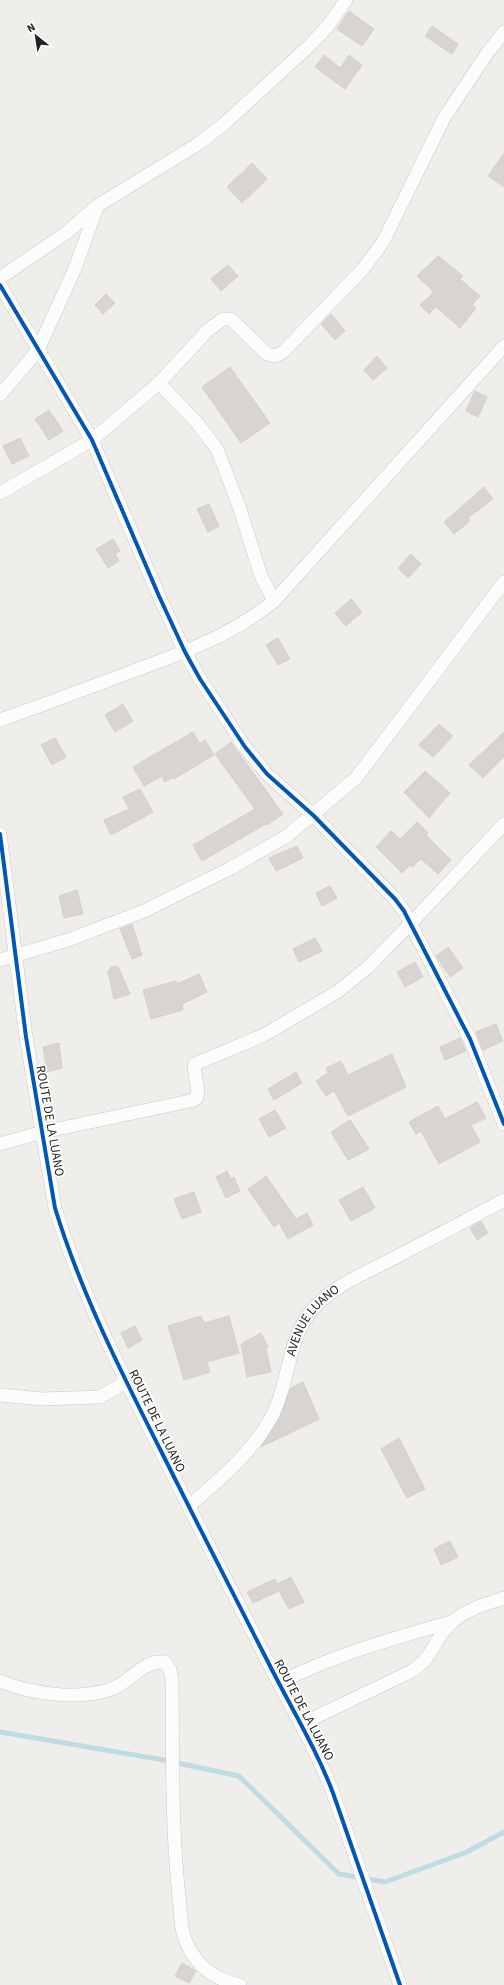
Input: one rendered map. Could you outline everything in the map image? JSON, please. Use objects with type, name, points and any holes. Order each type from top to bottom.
[{"type":"street","points":[[0,278],[66,233],[97,206],[198,144],[224,124],[309,46],[328,26],[346,0]]},
{"type":"street","points":[[0,493],[92,440],[159,383],[208,330],[223,319],[230,319],[234,322],[271,356],[275,356],[283,352],[294,342],[363,269],[383,242],[444,118],[488,52],[504,32]]},
{"type":"street","points":[[0,395],[38,350],[76,266],[97,206]]},
{"type":"street","points":[[0,285],[92,440],[185,652],[200,679],[245,747],[267,774],[314,816],[395,899],[412,923],[470,1039],[504,1124]]},
{"type":"street","points":[[0,720],[185,652],[224,634],[256,615],[274,600],[504,346]]},
{"type":"street","points":[[159,383],[198,424],[217,449],[239,506],[261,576],[274,600]]},
{"type":"street","points":[[0,960],[71,939],[144,911],[243,861],[287,836],[314,816],[356,778],[504,582]]},
{"type":"street","points":[[0,1144],[43,1132],[190,1102],[196,1099],[198,1091],[194,1067],[197,1062],[264,1035],[337,992],[367,968],[412,923],[504,824]]},
{"type":"street","name":"ROUTE DE LA LUANO","points":[[0,834],[26,1037],[55,1208],[62,1231],[71,1256],[126,1382],[279,1684],[321,1762],[400,1985]]},
{"type":"street","name":"AVENUE LUANO","points":[[189,1506],[227,1473],[262,1432],[272,1416],[280,1397],[293,1348],[302,1325],[312,1310],[326,1296],[369,1271],[504,1200]]},
{"type":"street","points":[[0,1396],[42,1399],[100,1397],[126,1382]]},
{"type":"street","points":[[279,1684],[308,1668],[338,1656],[451,1622],[482,1605],[504,1598]]},
{"type":"street","points":[[301,1724],[410,1672],[423,1664],[432,1652],[443,1631],[451,1622]]},
{"type":"street","points":[[0,1681],[12,1685],[59,1694],[88,1694],[109,1690],[127,1681],[146,1665],[156,1661],[165,1662],[170,1670],[172,1678],[174,1856],[186,1943],[194,1958],[206,1970],[220,1980],[240,1985]]},
{"type":"building","points":[[349,11],[374,29],[362,46],[337,29]]},
{"type":"building","points":[[432,26],[458,44],[452,54],[425,36]]},
{"type":"building","points":[[324,55],[340,68],[349,55],[362,65],[345,89],[315,67]]},
{"type":"building","points":[[504,153],[504,187],[488,176]]},
{"type":"building","points":[[252,163],[267,179],[242,203],[227,187]]},
{"type":"building","points":[[438,256],[463,276],[460,279],[480,296],[472,305],[476,308],[460,328],[436,307],[429,314],[420,305],[434,292],[417,276]]},
{"type":"building","points":[[228,265],[238,276],[221,291],[211,279]]},
{"type":"building","points":[[106,294],[115,303],[103,314],[95,305]]},
{"type":"building","points":[[331,314],[345,331],[335,340],[321,324]]},
{"type":"building","points":[[377,356],[387,368],[373,380],[364,370]]},
{"type":"building","points":[[230,367],[270,423],[241,443],[202,387]]},
{"type":"building","points":[[475,391],[487,397],[478,417],[466,411]]},
{"type":"building","points":[[49,410],[63,431],[49,440],[35,419]]},
{"type":"building","points":[[20,438],[29,456],[12,464],[3,446]]},
{"type":"building","points":[[484,487],[493,499],[468,518],[470,521],[454,534],[444,522]]},
{"type":"building","points":[[209,504],[219,526],[208,532],[197,509]]},
{"type":"building","points":[[113,539],[120,551],[115,554],[119,561],[108,568],[96,549]]},
{"type":"building","points":[[411,554],[421,564],[408,578],[398,568]]},
{"type":"building","points":[[351,599],[362,612],[346,626],[335,613]]},
{"type":"building","points":[[278,638],[290,659],[278,665],[266,645]]},
{"type":"building","points":[[123,704],[133,721],[115,732],[105,715]]},
{"type":"building","points":[[439,724],[453,736],[433,757],[419,745]]},
{"type":"building","points":[[193,732],[200,744],[205,740],[214,755],[174,779],[173,777],[165,782],[162,776],[144,786],[133,767]]},
{"type":"building","points":[[504,732],[504,757],[483,778],[469,765]]},
{"type":"building","points":[[55,738],[66,757],[52,765],[41,745]]},
{"type":"building","points":[[231,742],[283,814],[267,825],[266,824],[202,861],[193,845],[255,809],[215,754]]},
{"type":"building","points":[[425,771],[450,793],[429,818],[404,792]]},
{"type":"building","points":[[140,789],[153,812],[111,835],[104,820],[129,809],[123,797]]},
{"type":"building","points":[[417,822],[428,833],[426,835],[451,860],[438,874],[421,859],[412,867],[410,865],[402,873],[376,847],[391,831],[400,839]]},
{"type":"building","points":[[297,846],[303,858],[276,871],[269,858]]},
{"type":"building","points":[[330,886],[337,898],[322,906],[316,893]]},
{"type":"building","points":[[77,890],[83,914],[64,918],[59,896]]},
{"type":"building","points":[[132,924],[142,955],[132,959],[120,929]]},
{"type":"building","points":[[315,938],[322,951],[299,962],[293,949]]},
{"type":"building","points":[[448,947],[463,968],[450,977],[436,956]]},
{"type":"building","points":[[415,962],[423,977],[405,987],[397,972]]},
{"type":"building","points":[[118,966],[130,994],[114,999],[108,972],[111,967]]},
{"type":"building","points":[[199,974],[207,992],[182,1004],[183,1010],[151,1019],[143,990],[176,981],[177,984]]},
{"type":"building","points":[[496,1024],[503,1041],[483,1050],[476,1032]]},
{"type":"building","points":[[460,1038],[466,1051],[445,1060],[440,1047]]},
{"type":"building","points":[[59,1043],[62,1068],[47,1072],[43,1047]]},
{"type":"building","points":[[392,1054],[406,1087],[348,1116],[334,1091],[326,1096],[316,1081],[328,1073],[326,1068],[341,1061],[348,1075]]},
{"type":"building","points":[[296,1072],[302,1083],[274,1100],[268,1089]]},
{"type":"building","points":[[477,1102],[486,1118],[471,1125],[480,1142],[439,1164],[421,1131],[416,1134],[409,1122],[438,1106],[445,1119]]},
{"type":"building","points":[[275,1110],[286,1128],[269,1137],[259,1119]]},
{"type":"building","points":[[350,1120],[369,1149],[348,1160],[331,1132]]},
{"type":"building","points":[[227,1171],[231,1179],[234,1177],[240,1191],[226,1198],[216,1177]]},
{"type":"building","points":[[266,1176],[296,1219],[307,1213],[313,1225],[288,1239],[279,1223],[274,1227],[248,1189]]},
{"type":"building","points":[[363,1187],[375,1208],[351,1221],[339,1200]]},
{"type":"building","points":[[194,1192],[201,1212],[182,1219],[174,1199]]},
{"type":"building","points":[[481,1221],[488,1233],[477,1240],[470,1228]]},
{"type":"building","points":[[201,1316],[204,1323],[229,1316],[239,1353],[207,1362],[210,1372],[184,1380],[168,1326]]},
{"type":"building","points":[[135,1326],[142,1340],[128,1348],[121,1333]]},
{"type":"building","points":[[261,1333],[268,1347],[266,1348],[271,1372],[247,1377],[241,1344]]},
{"type":"building","points":[[303,1382],[319,1419],[261,1447],[279,1419],[291,1388]]},
{"type":"building","points":[[399,1438],[425,1489],[407,1498],[381,1449]]},
{"type":"building","points":[[450,1541],[458,1557],[441,1565],[434,1549]]},
{"type":"building","points":[[291,1577],[304,1602],[289,1609],[279,1591],[253,1603],[247,1592],[275,1579],[277,1584]]},
{"type":"building","points":[[182,1963],[196,1971],[189,1983],[175,1976]]},
{"type":"waterway","points":[[0,1732],[158,1759],[239,1776],[339,1874],[385,1882],[467,1852],[504,1832]]},
{"type":"cycle path","points":[[0,285],[92,440],[159,596],[185,652],[200,679],[245,747],[267,774],[314,816],[395,899],[404,911],[470,1039],[504,1124]]},
{"type":"cycle path","points":[[0,834],[26,1037],[55,1208],[65,1240],[103,1333],[132,1393],[241,1610],[311,1743],[326,1776],[400,1985]]}]
